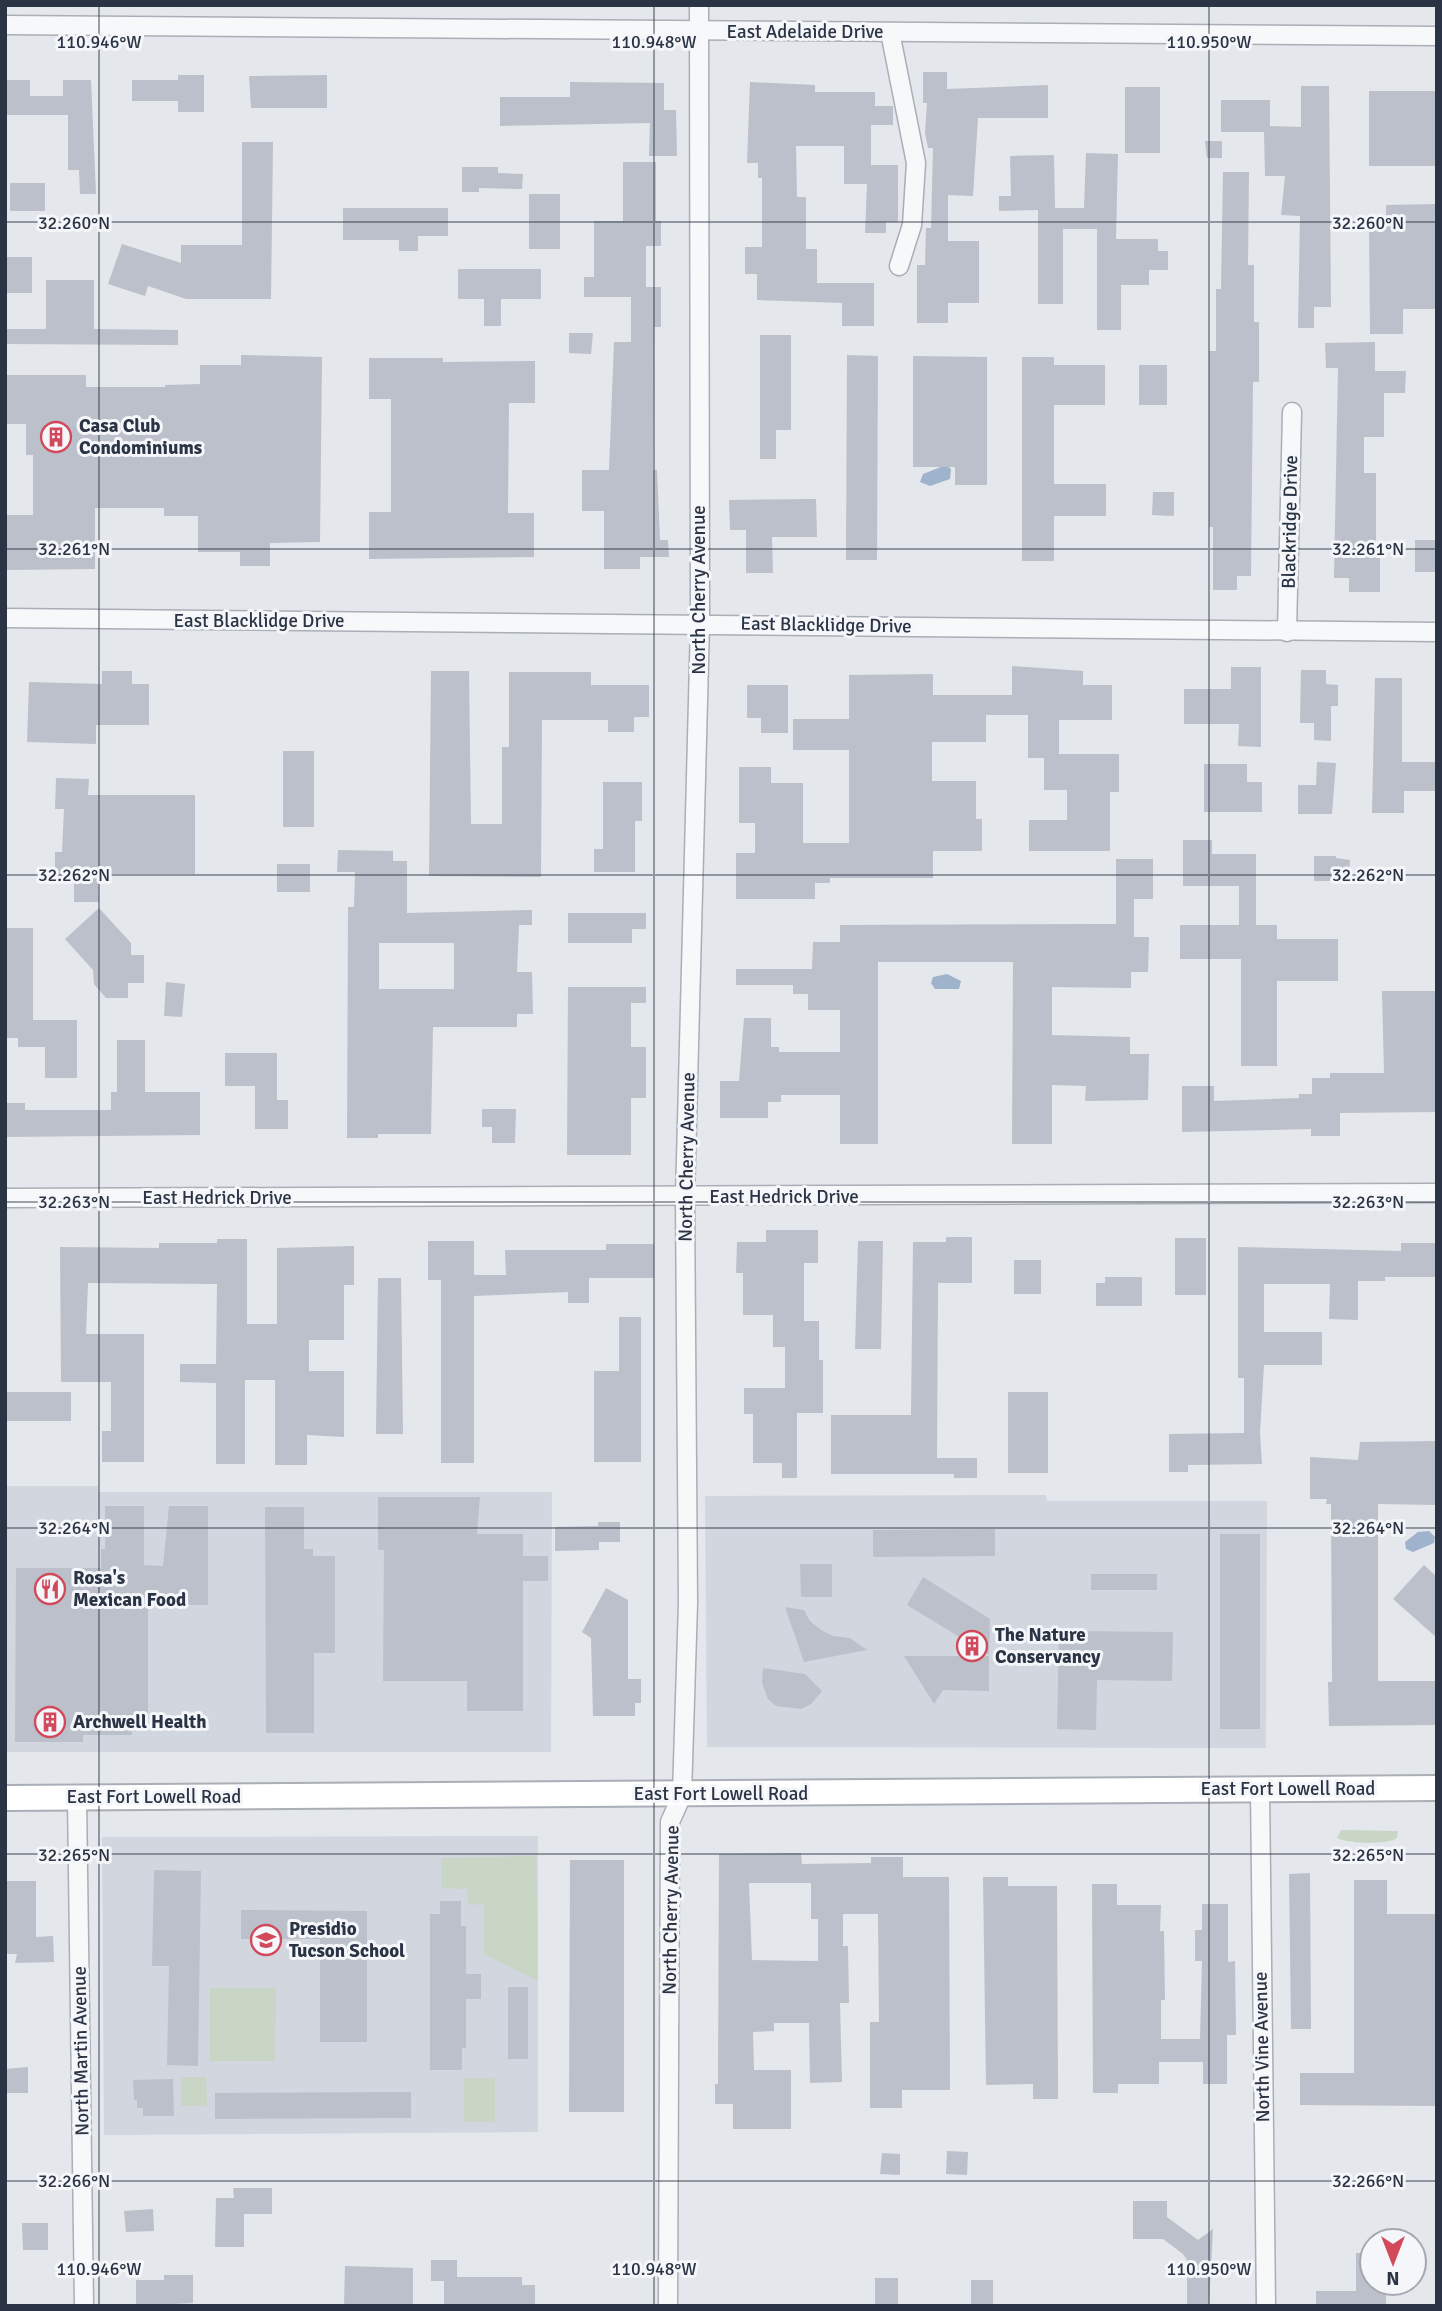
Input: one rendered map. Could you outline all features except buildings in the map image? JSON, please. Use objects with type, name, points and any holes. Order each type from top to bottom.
[{"type":"main road","name":"East Fort Lowell Road","points":[[5,1798],[1437,1788]]},
{"type":"street","name":"North Cherry Avenue","points":[[668,2306],[670,1822],[682,1795],[688,1603],[685,1198],[700,624],[699,5]]},
{"type":"street","name":"East Adelaide Drive","points":[[5,24],[288,25],[699,32],[1437,36]]},
{"type":"street","points":[[890,32],[916,163],[912,225],[899,267]]},
{"type":"street","name":"Blackridge Drive","points":[[1287,632],[1292,412]]},
{"type":"street","name":"East Blacklidge Drive","points":[[5,618],[1437,632]]},
{"type":"street","name":"East Hedrick Drive","points":[[5,1198],[685,1198],[1437,1193]]},
{"type":"street","name":"North Vine Avenue","points":[[1260,1789],[1266,2306]]},
{"type":"street","name":"North Martin Avenue","points":[[77,1797],[84,2306]]},
{"type":"shaded area","points":[[5,1486],[98,1486],[99,1492],[552,1492],[551,1752],[5,1752]]},
{"type":"shaded area","points":[[1046,1495],[1047,1501],[1267,1501],[1266,1748],[707,1747],[705,1496]]},
{"type":"shaded area","name":"Presidio Tucson School","points":[[538,1836],[538,2132],[104,2135],[102,1837]]},
{"type":"green space","points":[[1341,1830],[1398,1831],[1397,1838],[1392,1840],[1367,1843],[1337,1838]]},
{"type":"green space","points":[[536,1856],[538,1981],[484,1954],[484,1905],[468,1904],[467,1889],[442,1888],[441,1858]]},
{"type":"green space","points":[[210,1988],[276,1988],[275,2061],[210,2061]]},
{"type":"green space","points":[[181,2077],[206,2077],[207,2106],[181,2106]]},
{"type":"green space","points":[[464,2078],[495,2078],[495,2122],[464,2122]]},
{"type":"water","points":[[946,465],[951,469],[950,479],[930,486],[920,482],[923,474]]},
{"type":"water","points":[[947,974],[961,981],[959,989],[935,989],[931,983],[933,977]]},
{"type":"water","points":[[1429,1531],[1435,1537],[1434,1543],[1413,1552],[1406,1549],[1405,1542],[1418,1532]]},
{"type":"place","name":"Casa Club Condominiums","points":[[56,437]]},
{"type":"place","name":"Rosa's Mexican Food","points":[[50,1589]]},
{"type":"place","name":"The Nature Conservancy","points":[[972,1646]]},
{"type":"place","name":"Archwell Health","points":[[50,1722]]},
{"type":"place","name":"Presidio Tucson School","points":[[266,1940]]}]
